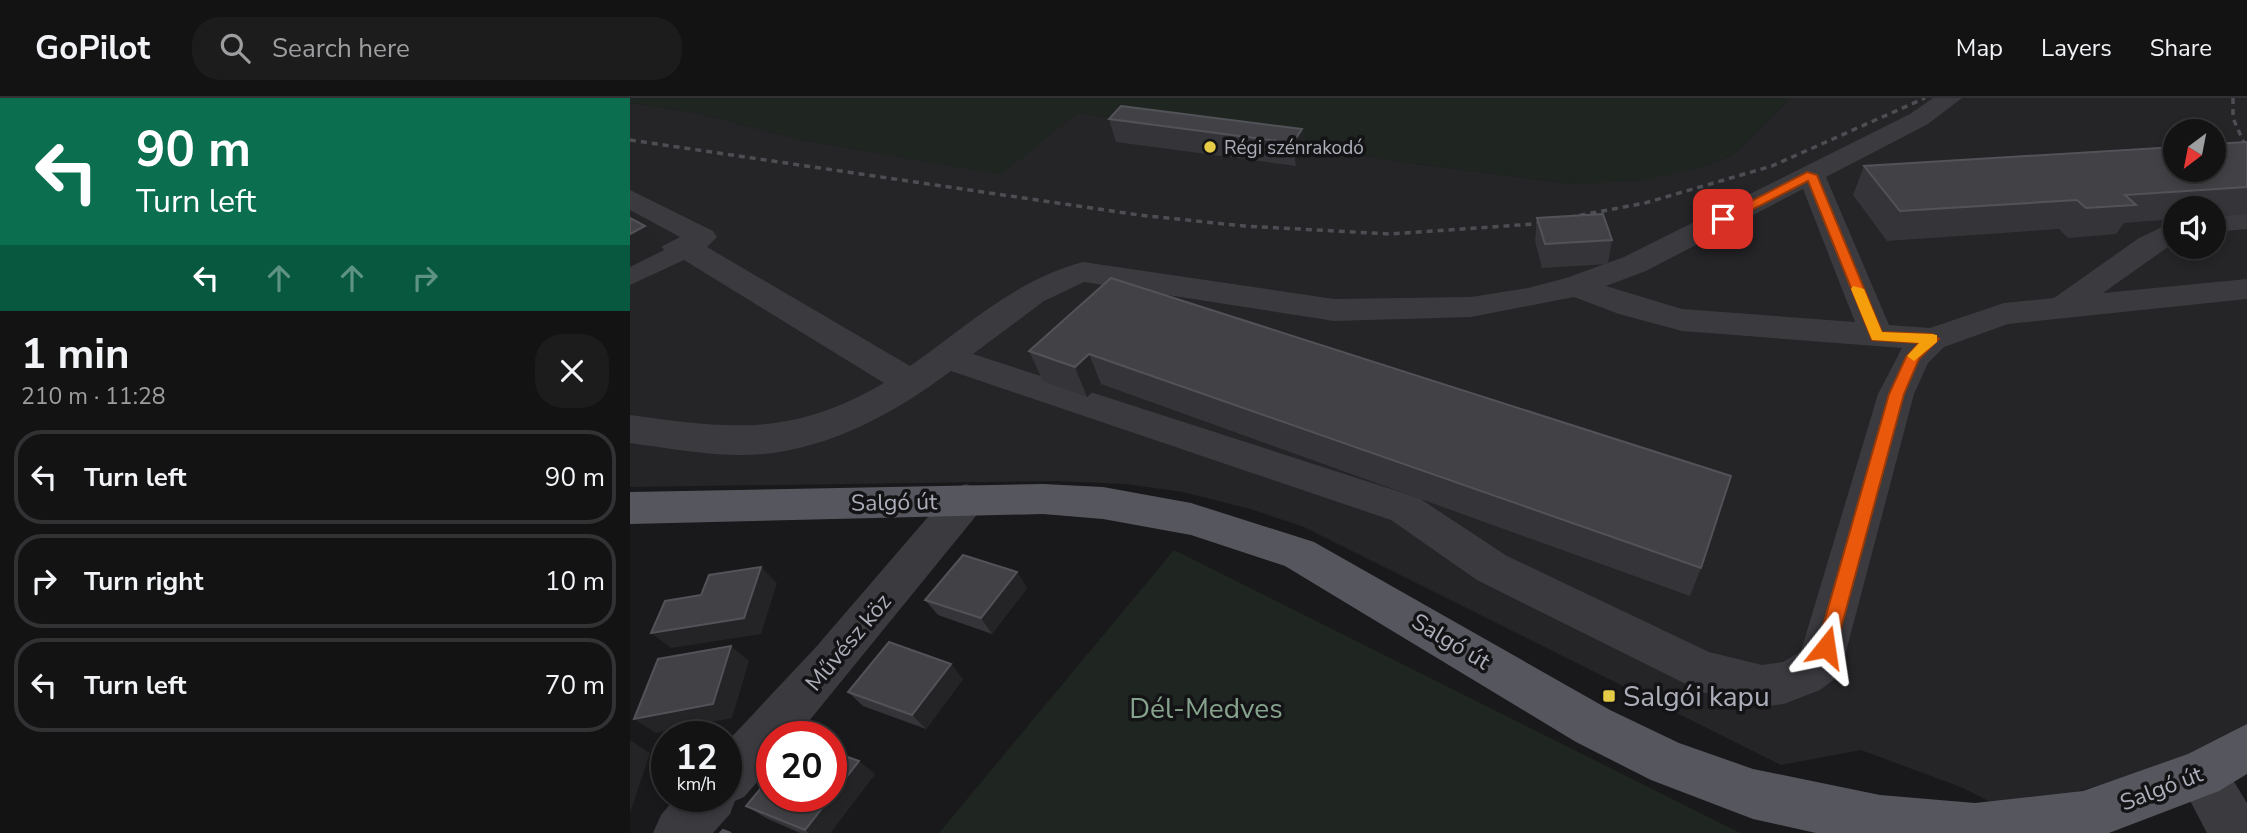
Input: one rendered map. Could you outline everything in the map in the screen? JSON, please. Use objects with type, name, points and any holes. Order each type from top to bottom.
[{"type":"main road","name":"Salgó út","points":[[630,508],[1043,499],[1102,503],[1191,519],[1299,554],[1593,726],[1669,763],[1753,794],[1880,821],[1976,831],[2083,817],[2201,774],[2247,747]]},
{"type":"street","points":[[630,429],[740,441],[772,440],[835,422],[872,406],[911,383],[1014,304],[1054,279],[1083,272],[1334,310],[1471,307],[1576,286],[1635,264],[1926,115],[1950,98]]},
{"type":"street","points":[[1811,175],[1877,336]]},
{"type":"street","points":[[630,199],[702,237],[630,275]]},
{"type":"street","points":[[2226,222],[2247,220]]},
{"type":"street","points":[[2063,308],[2163,237]]},
{"type":"street","points":[[685,247],[911,383]]},
{"type":"street","points":[[1576,286],[1667,317],[1932,339],[2004,314],[2247,289]]},
{"type":"street","points":[[946,358],[1405,509],[1492,568],[1702,671],[1762,686],[1784,683],[1804,675],[1820,663],[1896,394],[1913,357],[1932,339]]},
{"type":"street","name":"Művész köz","points":[[742,762],[832,662],[966,500]]},
{"type":"street","points":[[2201,774],[2236,833]]},
{"type":"street","points":[[679,833],[698,812]]},
{"type":"shaded area","points":[[1790,98],[2247,98],[2247,727],[2176,760],[2065,796],[2002,808],[1963,788],[1861,750],[1781,765],[1304,527],[1250,509],[1183,492],[1125,484],[1055,481],[630,487],[630,103],[698,113],[802,140],[1001,174],[1077,113],[1265,137],[1394,161],[1572,184],[1698,168],[1733,155]]},
{"type":"green space","points":[[630,98],[1790,98],[1733,155],[1698,168],[1641,181],[1572,184],[1394,161],[1265,137],[1077,113],[1001,175],[802,140],[698,113],[630,103]]},
{"type":"green space","name":"Dél-Medves","points":[[1174,550],[1740,833],[939,833]]},
{"type":"building","points":[[1121,106],[1302,129],[1293,143],[1109,119]]},
{"type":"building","points":[[2247,142],[2247,187],[2125,195],[2136,205],[2086,208],[2077,200],[1900,211],[1864,166],[2163,148],[2163,182],[2226,182],[2226,143]]},
{"type":"building","points":[[1603,214],[1612,240],[1545,244],[1537,218]]},
{"type":"building","points":[[630,218],[645,226],[630,234]]},
{"type":"building","points":[[1111,278],[1731,476],[1701,568],[1089,354],[1075,367],[1029,351]]},
{"type":"building","points":[[963,555],[1017,572],[981,618],[925,600]]},
{"type":"building","points":[[761,567],[744,618],[651,633],[665,601],[701,595],[709,575]]},
{"type":"building","points":[[889,642],[951,664],[912,715],[848,692]]},
{"type":"building","points":[[731,646],[713,704],[634,719],[658,659]]},
{"type":"building","points":[[847,757],[859,761],[847,776]]},
{"type":"building","points":[[756,794],[756,810],[746,806]]},
{"type":"building","points":[[761,812],[819,812],[805,830]]},
{"type":"railway","points":[[630,140],[1139,215],[1244,226],[1390,234],[1534,224],[1645,203],[1772,166],[1925,98]]},
{"type":"railway","points":[[2233,98],[2233,118],[2247,150]]},
{"type":"slow traffic","points":[[1858,289],[1877,336],[1932,339],[1914,356]]},
{"type":"place","name":"Régi szénrakodó","points":[[1210,147]]},
{"type":"place","name":"Salgói kapu","points":[[1609,696]]},
{"type":"route","points":[[1723,219],[1811,175],[1877,336],[1932,339],[1913,357],[1896,394],[1826,647]]}]
